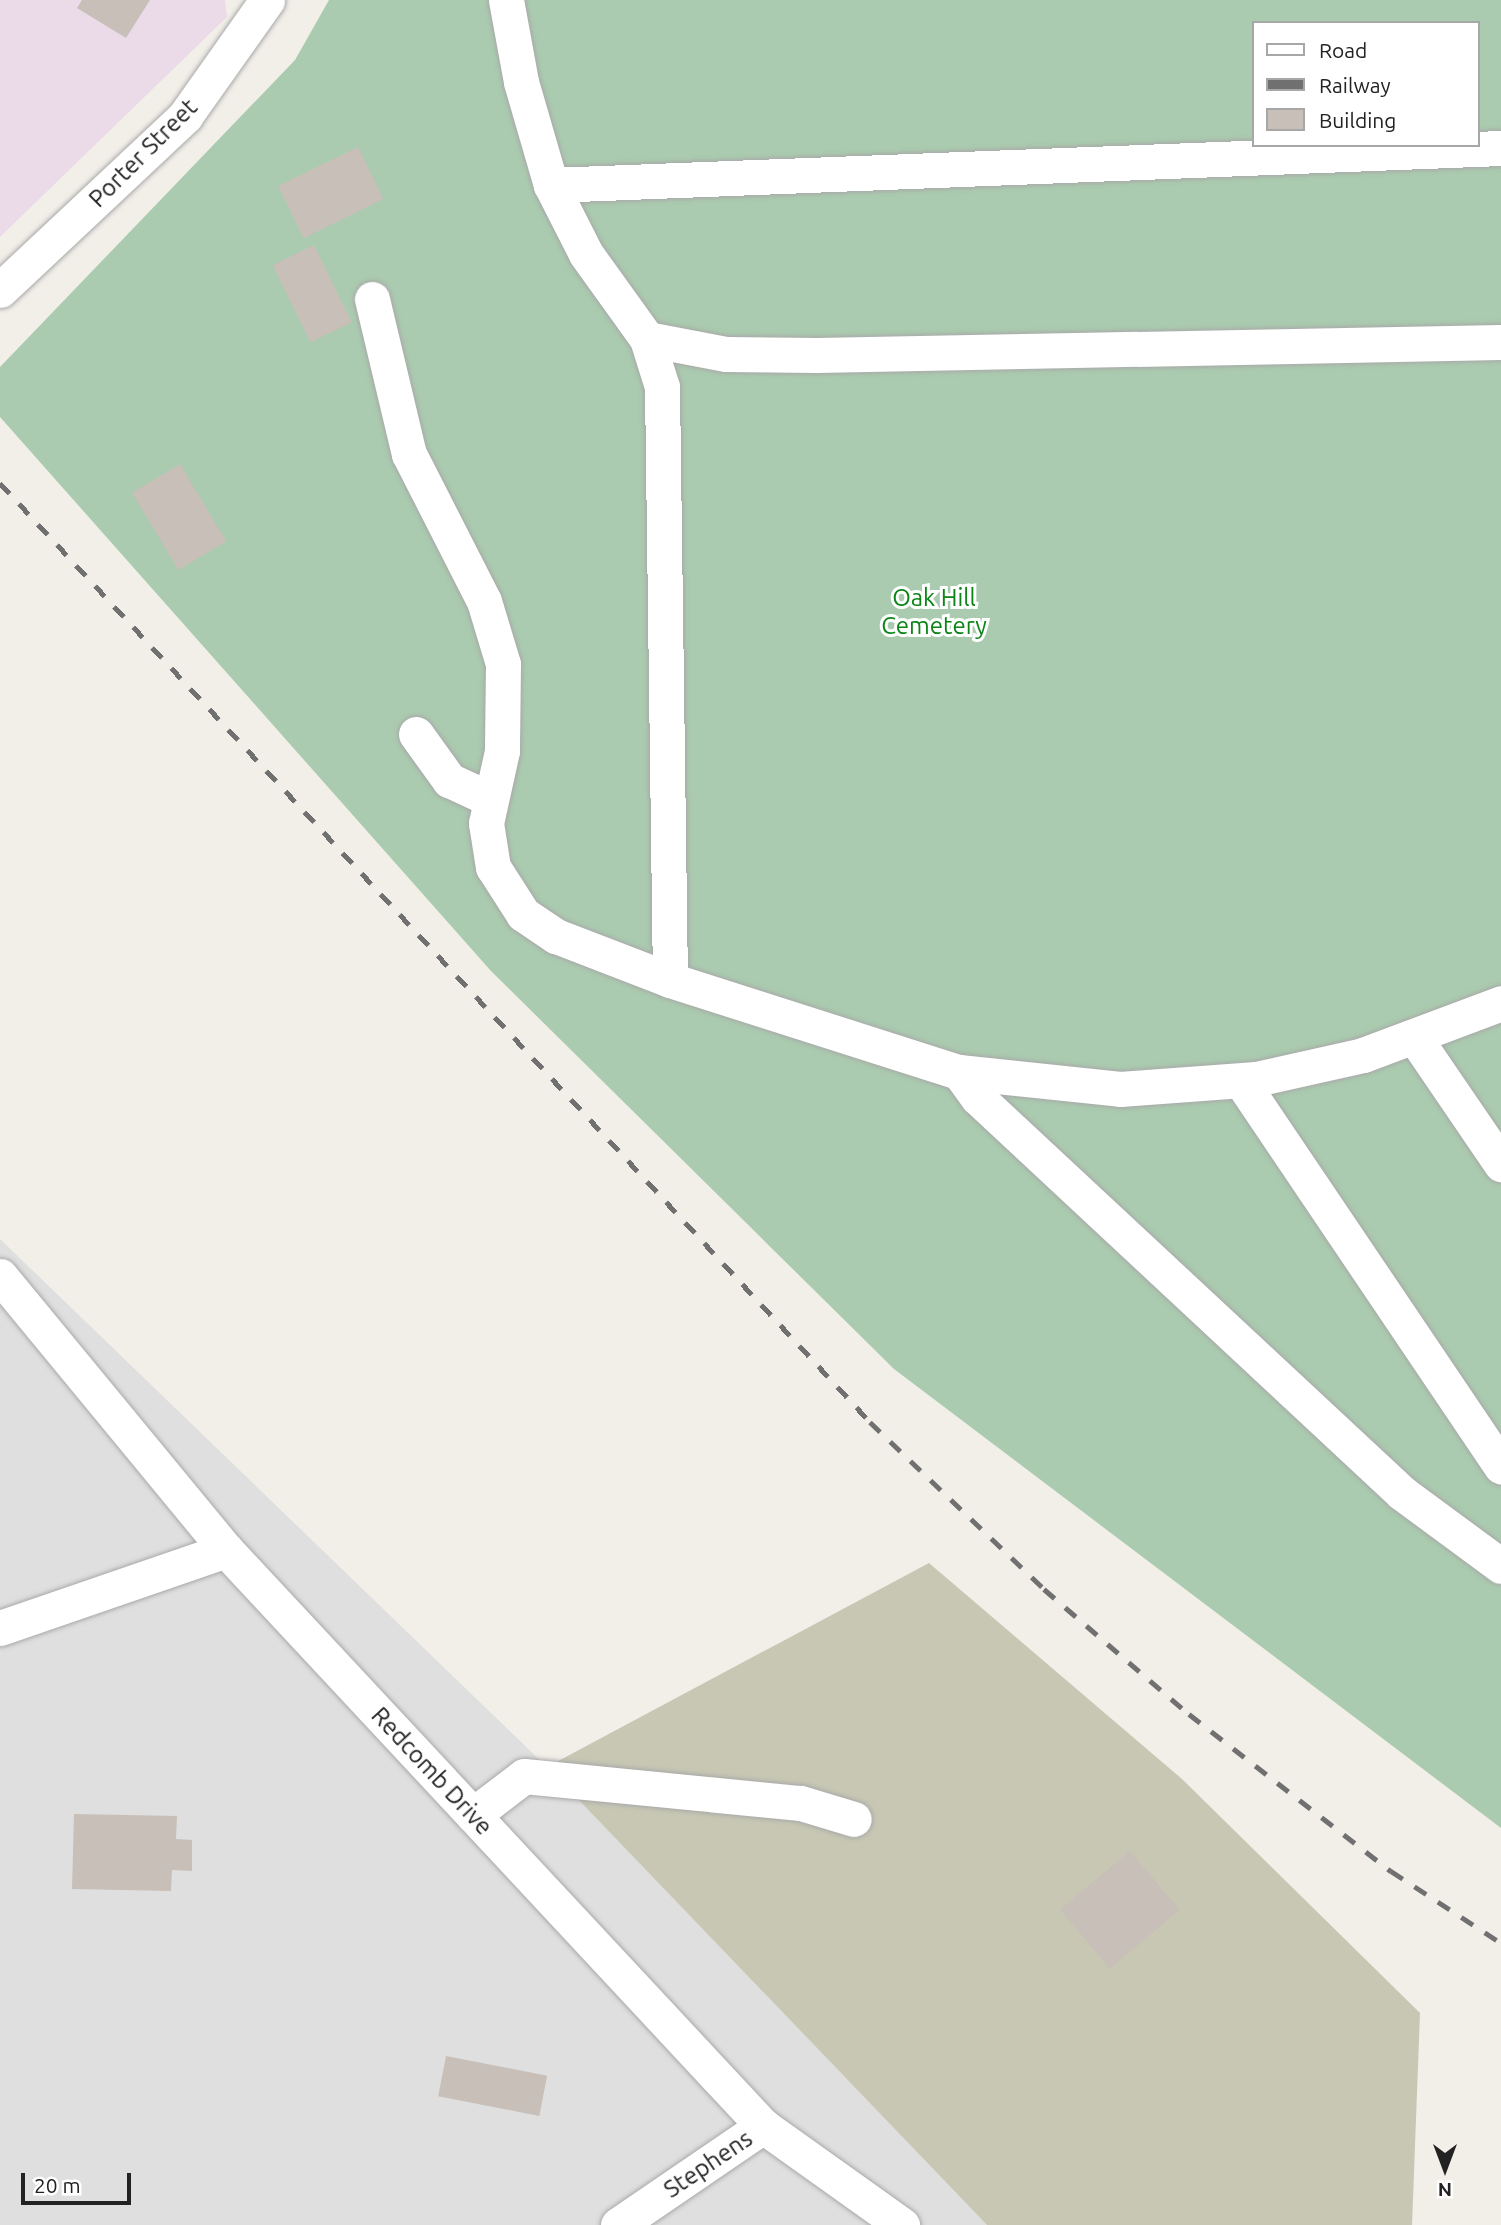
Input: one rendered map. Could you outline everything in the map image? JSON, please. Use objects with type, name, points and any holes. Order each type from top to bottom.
[{"type":"street","name":"Porter Street","points":[[0,290],[185,116],[267,0]]},
{"type":"street","points":[[506,0],[521,82],[551,185],[586,254],[647,339],[662,387],[670,980]]},
{"type":"street","points":[[551,185],[1501,148]]},
{"type":"street","points":[[372,299],[408,454],[484,601],[503,664],[502,751],[490,799],[493,867],[523,914],[590,952],[959,1072],[1119,1089],[1241,1081],[1415,1038],[1501,1003]]},
{"type":"street","points":[[647,339],[726,354],[803,355],[1501,342]]},
{"type":"street","points":[[416,734],[449,780],[490,799]]},
{"type":"street","points":[[1415,1038],[1501,1164]]},
{"type":"street","points":[[959,1072],[978,1098],[1402,1493],[1501,1566]]},
{"type":"street","points":[[1241,1081],[1501,1467]]},
{"type":"street","name":"Redcomb Drive","points":[[0,1276],[226,1550],[763,2126],[902,2225]]},
{"type":"street","points":[[0,1628],[226,1550]]},
{"type":"street","points":[[473,1815],[524,1776],[801,1803],[854,1819]]},
{"type":"street","name":"Stephens","points":[[618,2225],[763,2126]]},
{"type":"shaded area","points":[[0,0],[225,0],[227,17],[0,237]]},
{"type":"shaded area","points":[[0,1239],[547,1767],[987,2225],[0,2225]]},
{"type":"shaded area","points":[[929,1563],[1182,1779],[1420,2013],[1412,2225],[987,2225],[547,1767]]},
{"type":"green space","name":"Oak Hill Cemetery","points":[[329,0],[1501,0],[1501,1828],[894,1369],[491,971],[0,417],[0,367],[295,60]]},
{"type":"building","points":[[82,0],[150,0],[126,38],[77,8]]},
{"type":"building","points":[[358,147],[383,199],[303,238],[278,186]]},
{"type":"building","points":[[314,245],[352,322],[310,342],[273,265]]},
{"type":"building","points":[[180,464],[226,541],[178,570],[132,493]]},
{"type":"building","points":[[74,1814],[177,1816],[176,1839],[192,1840],[192,1871],[172,1870],[171,1891],[72,1889]]},
{"type":"building","points":[[1130,1851],[1179,1910],[1110,1968],[1060,1909]]},
{"type":"building","points":[[446,2056],[547,2076],[539,2116],[438,2096]]},
{"type":"railway","points":[[0,483],[870,1422],[1044,1589],[1189,1714],[1391,1871],[1501,1943]]}]
